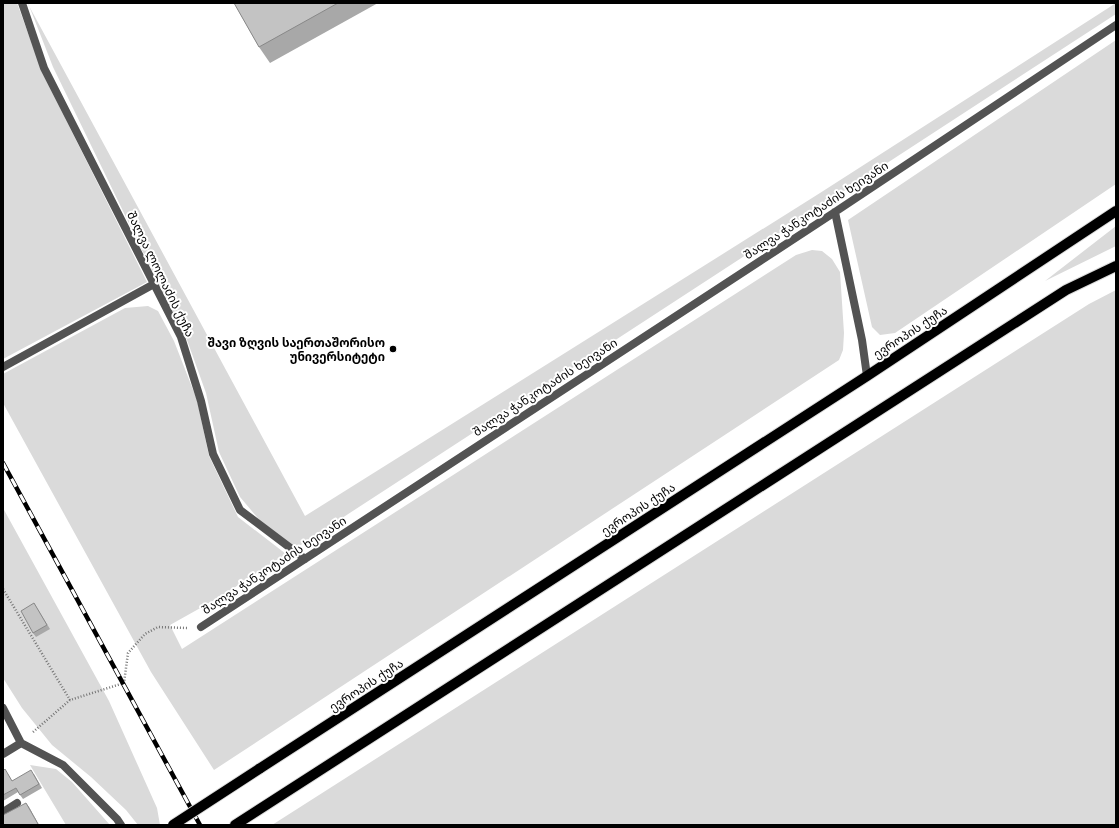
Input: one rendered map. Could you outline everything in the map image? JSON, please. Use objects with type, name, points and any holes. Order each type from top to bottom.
[{"type":"main road","name":"ევროპის ქუჩა","points":[[172,825],[867,376],[1116,211]]},
{"type":"main road","points":[[235,825],[1066,290],[1116,266]]},
{"type":"street","name":"შალვა ლოლაძის ქუჩა","points":[[22,3],[44,68],[181,337],[201,401],[213,454],[240,510],[305,559]]},
{"type":"street","name":"შალვა ჭანკოტაძის ხეივანი","points":[[201,627],[1116,26]]},
{"type":"street","points":[[835,212],[862,340],[867,376]]},
{"type":"street","points":[[3,367],[154,284]]},
{"type":"street","points":[[3,708],[21,743],[63,766],[121,825]]},
{"type":"street","points":[[3,754],[21,743]]},
{"type":"street","points":[[3,812],[17,803]]},
{"type":"path","points":[[3,588],[70,700]]},
{"type":"path","name":"შალვა ჭანკოტაძის ხეივანი","points":[[21,743],[70,700],[124,683],[128,653],[145,634],[158,627],[191,629],[201,627]]},
{"type":"shaded area","points":[[3,3],[17,3],[43,74],[147,282],[3,359]]},
{"type":"shaded area","points":[[1116,3],[1116,14],[296,548],[262,523],[240,497],[219,452],[206,393],[187,340],[53,67],[29,7],[305,516],[820,193]]},
{"type":"shaded area","points":[[1116,40],[1116,184],[895,333],[880,335],[872,327],[848,220]]},
{"type":"shaded area","points":[[1116,226],[1116,246],[1045,281]]},
{"type":"shaded area","points":[[812,250],[822,251],[832,259],[840,272],[844,333],[843,350],[839,360],[214,770],[151,672],[3,403],[3,374],[125,308],[148,306],[158,311],[174,341],[197,400],[209,456],[238,517],[286,554],[220,597],[170,625],[182,649],[796,255]]},
{"type":"shaded area","points":[[1116,290],[1116,825],[272,825],[1089,304]]},
{"type":"shaded area","points":[[3,508],[109,701],[157,808],[160,825],[138,825],[126,810],[91,777],[52,745],[22,708],[3,678]]},
{"type":"shaded area","points":[[30,765],[56,769],[72,782],[110,825],[66,825]]},
{"type":"building","points":[[234,3],[338,3],[259,47]]},
{"type":"building","points":[[34,603],[47,625],[33,633],[21,611]]},
{"type":"building","points":[[5,769],[12,781],[31,770],[39,784],[20,795],[16,788],[3,795],[3,771]]},
{"type":"building","points":[[26,803],[38,824],[3,825],[3,815]]},
{"type":"railway","points":[[3,463],[200,825]]},
{"type":"place","name":"შავი ზღვის საერთაშორისო უნივერსიტეტი","points":[[393,349]]}]
